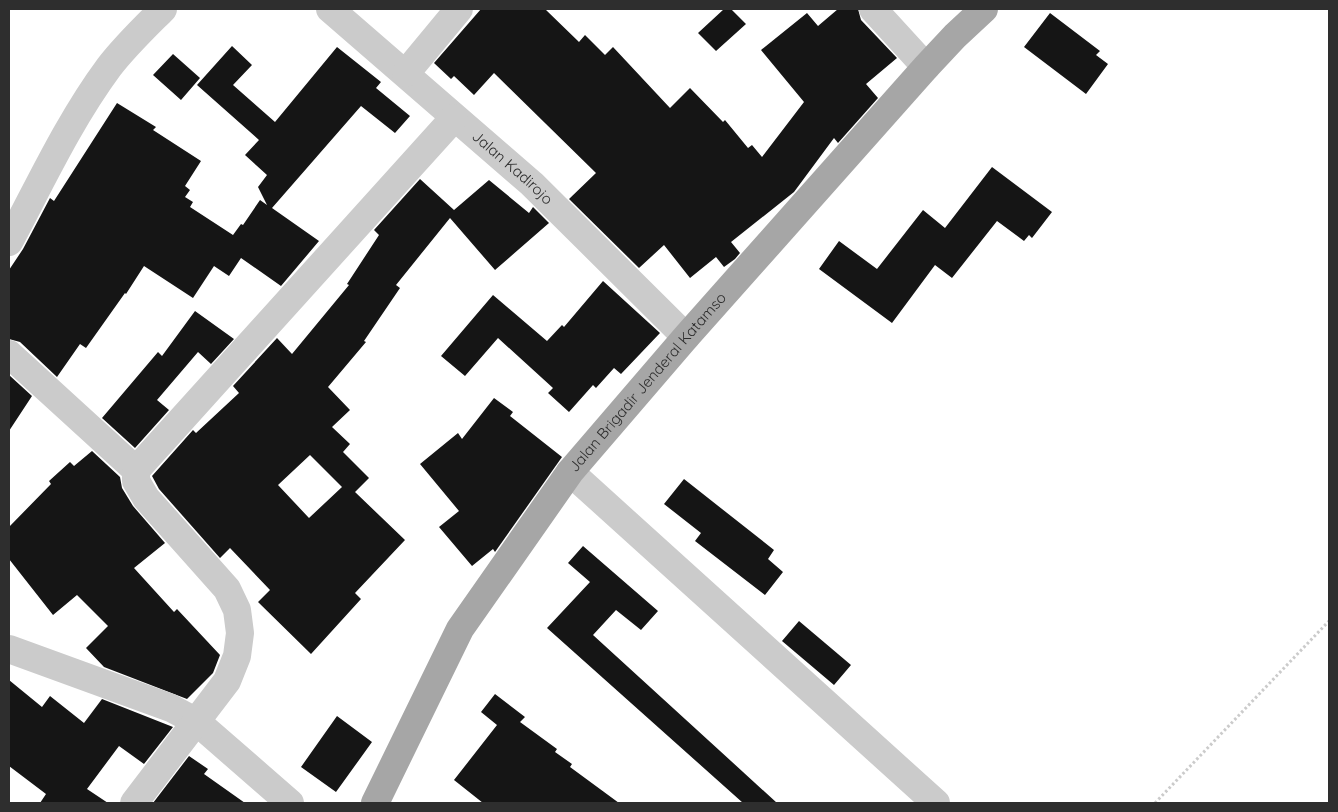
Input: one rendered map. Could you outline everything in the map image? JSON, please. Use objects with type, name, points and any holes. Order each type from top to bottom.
[{"type":"main road","name":"Jalan Brigadir Jenderal Katamso","points":[[375,803],[460,629],[570,472],[686,337],[926,67],[984,9]]},
{"type":"street","points":[[9,242],[66,138],[108,68],[129,42],[163,9]]},
{"type":"street","name":"Jalan Kadirojo","points":[[330,9],[532,184],[686,337]]},
{"type":"street","points":[[406,73],[459,9]]},
{"type":"street","points":[[873,9],[926,67]]},
{"type":"street","points":[[134,803],[227,681],[237,656],[240,633],[237,610],[227,590],[146,498],[136,482],[136,470],[454,118]]},
{"type":"street","points":[[9,354],[136,470]]},
{"type":"street","points":[[570,472],[936,803]]},
{"type":"street","points":[[9,649],[171,708],[197,722],[290,803]]},
{"type":"path","points":[[1155,803],[1329,621]]},
{"type":"building","points":[[481,9],[545,9],[579,42],[585,35],[605,55],[613,47],[670,108],[690,88],[723,122],[725,120],[748,148],[752,145],[762,157],[804,102],[761,50],[807,13],[818,26],[838,9],[858,9],[861,20],[897,58],[866,84],[878,98],[838,143],[834,138],[794,192],[731,242],[740,253],[735,259],[724,267],[716,257],[690,278],[664,245],[639,268],[569,199],[596,173],[494,73],[474,95],[454,76],[451,79],[434,63]]},
{"type":"building","points":[[724,9],[731,9],[746,24],[716,51],[698,33]]},
{"type":"building","points":[[1050,13],[1100,51],[1096,55],[1108,64],[1086,94],[1024,47]]},
{"type":"building","points":[[232,46],[252,65],[233,85],[275,122],[337,47],[381,82],[376,88],[410,116],[395,133],[361,106],[272,208],[319,241],[281,286],[241,258],[229,276],[214,266],[193,298],[144,266],[86,348],[80,344],[57,377],[20,342],[9,339],[9,270],[23,249],[50,198],[54,201],[117,103],[156,127],[153,130],[201,161],[185,186],[190,190],[185,197],[193,202],[190,207],[233,235],[241,224],[243,225],[260,200],[267,205],[258,187],[267,175],[245,155],[259,140],[197,85]]},
{"type":"building","points":[[173,54],[200,78],[181,100],[153,75]]},
{"type":"building","points":[[992,167],[1052,212],[1032,238],[1029,235],[1024,241],[997,221],[952,278],[935,265],[892,323],[819,269],[839,241],[877,269],[923,210],[945,228]]},
{"type":"building","points":[[420,179],[454,210],[489,180],[529,213],[533,207],[549,223],[495,270],[450,218],[396,285],[400,288],[364,341],[366,342],[328,387],[350,410],[332,427],[350,444],[343,452],[369,478],[355,492],[405,540],[355,593],[361,599],[311,654],[258,602],[270,590],[230,548],[220,558],[159,489],[152,476],[193,430],[196,433],[239,393],[233,386],[277,338],[292,354],[349,285],[347,284],[379,235],[374,230]],"holes":[[[310,455],[342,487],[309,518],[278,485]]]},
{"type":"building","points":[[603,281],[660,333],[621,374],[614,368],[596,388],[593,385],[569,412],[548,393],[553,388],[498,338],[465,376],[441,356],[493,295],[547,341],[562,325],[564,327]]},
{"type":"building","points":[[195,311],[234,339],[211,364],[198,352],[157,400],[169,410],[135,448],[102,418],[158,352],[162,356]]},
{"type":"building","points":[[9,375],[32,396],[9,431]]},
{"type":"building","points":[[494,398],[513,412],[510,416],[562,457],[495,552],[493,549],[472,566],[439,527],[459,511],[420,464],[458,433],[462,439]]},
{"type":"building","points":[[92,451],[120,477],[122,488],[133,506],[165,543],[134,568],[174,612],[177,609],[220,655],[213,673],[187,699],[104,667],[86,648],[108,626],[77,595],[53,615],[9,559],[9,527],[51,484],[49,481],[70,462],[74,466]]},
{"type":"building","points":[[684,479],[774,550],[768,559],[783,572],[765,595],[695,541],[701,533],[664,504]]},
{"type":"building","points":[[583,546],[658,611],[641,630],[616,610],[593,635],[777,803],[743,803],[547,628],[590,582],[568,563]]},
{"type":"building","points":[[799,621],[851,665],[834,685],[782,641]]},
{"type":"building","points":[[9,680],[42,707],[50,696],[84,723],[102,699],[173,727],[144,764],[119,746],[87,789],[108,803],[40,803],[46,794],[9,766]]},
{"type":"building","points":[[495,694],[525,717],[520,722],[557,749],[555,752],[572,764],[570,767],[619,803],[483,803],[454,780],[497,725],[481,712]]},
{"type":"building","points":[[337,716],[372,742],[336,792],[301,767]]},
{"type":"building","points":[[189,756],[208,769],[204,774],[245,803],[153,803]]}]
